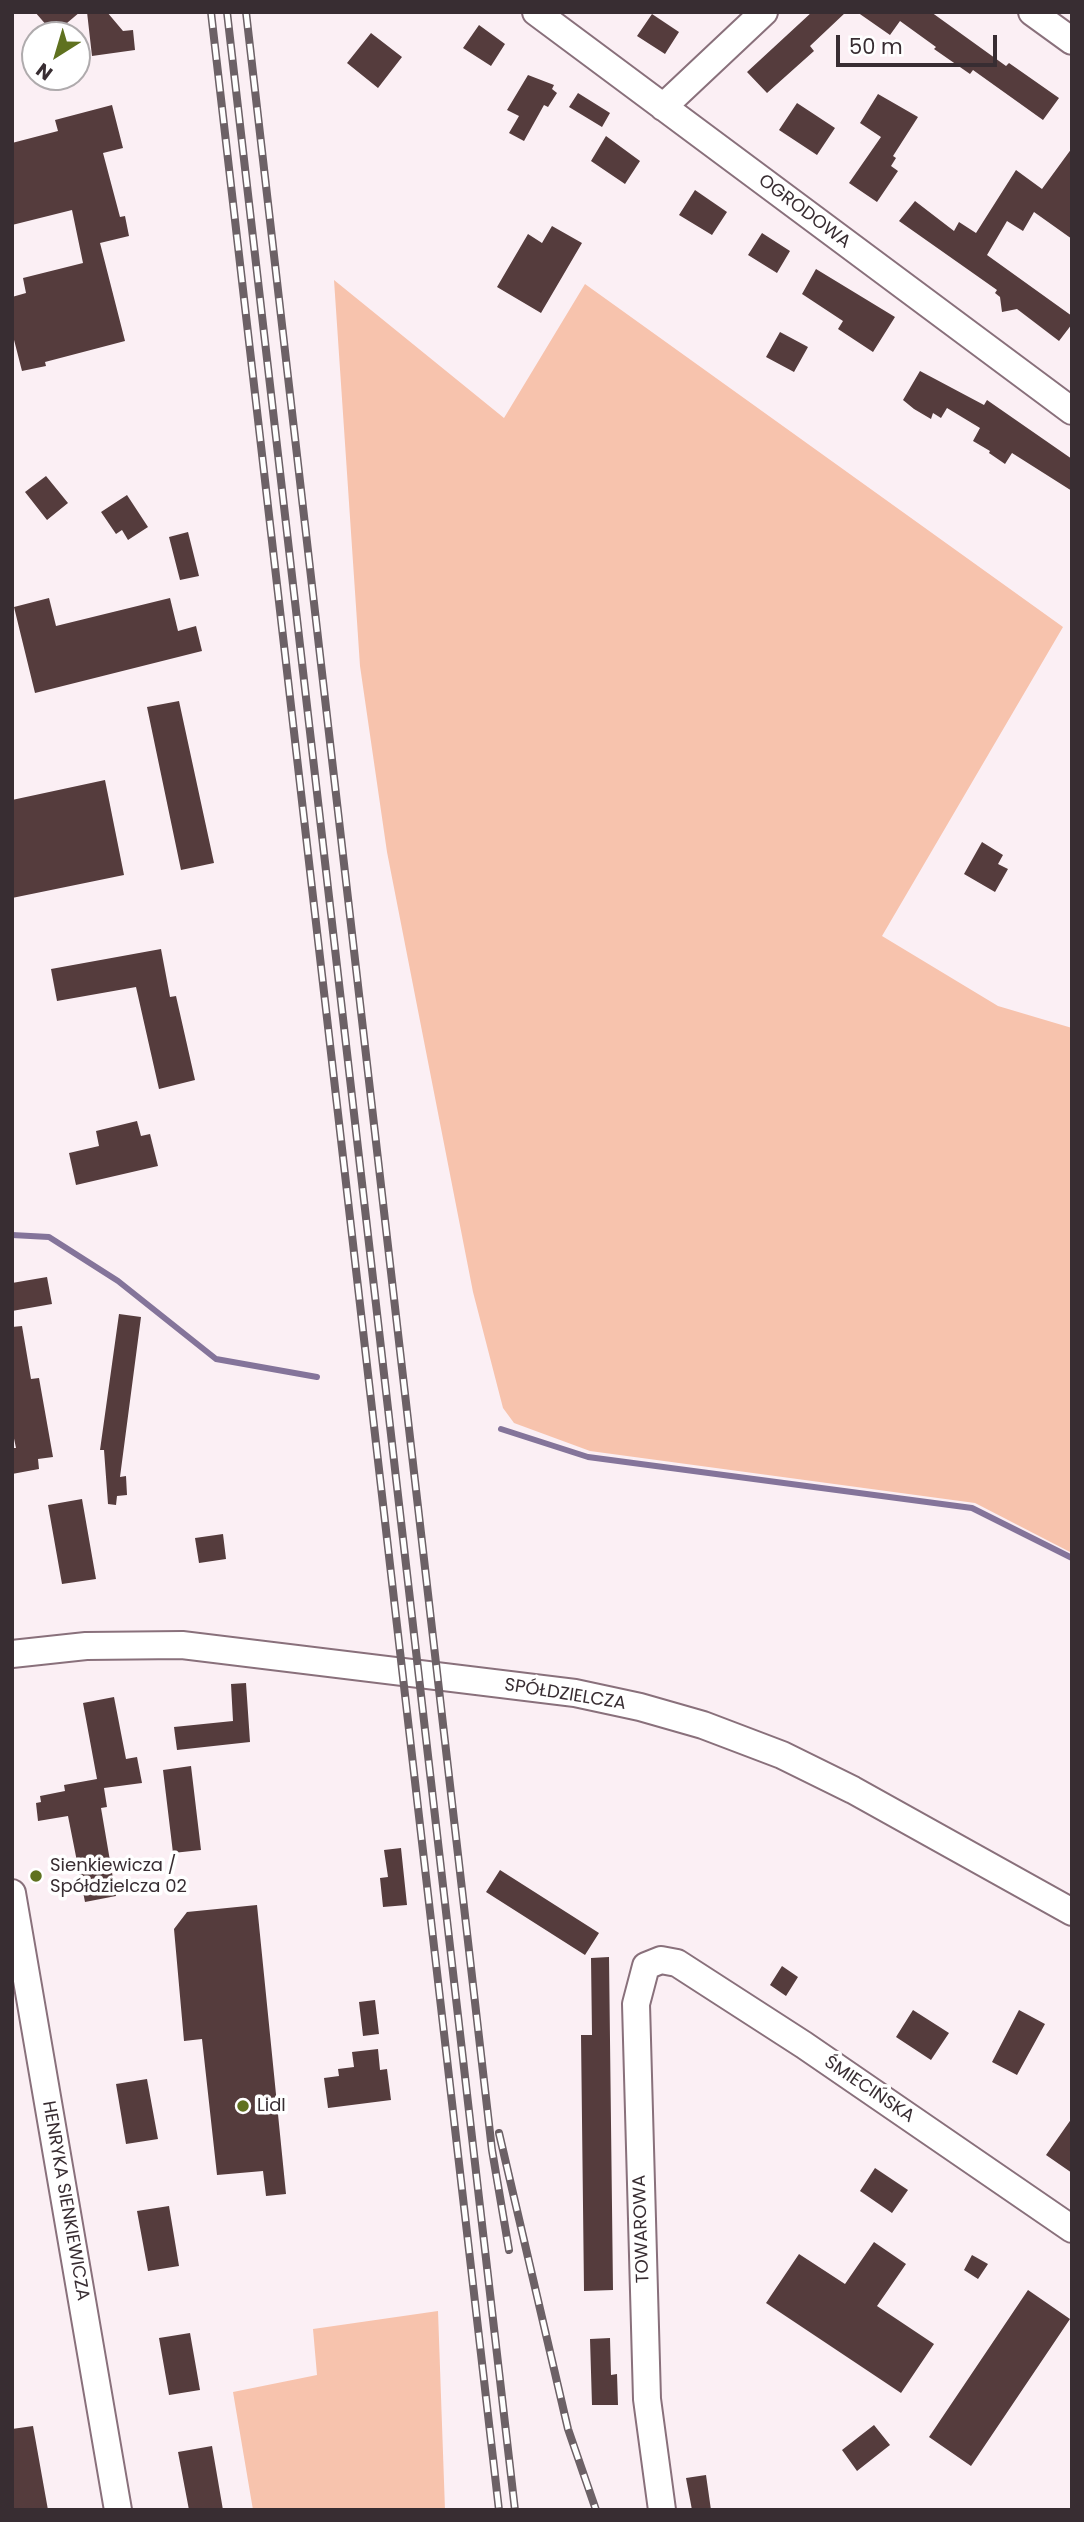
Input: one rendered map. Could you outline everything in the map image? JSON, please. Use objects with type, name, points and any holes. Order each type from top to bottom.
[{"type":"street","name":"OGRODOWA","points":[[536,12],[1072,411]]},
{"type":"street","points":[[663,107],[764,12]]},
{"type":"street","points":[[1032,12],[1072,41]]},
{"type":"street","name":"SPÓŁDZIELCZA","points":[[12,1654],[86,1646],[182,1645],[575,1693],[640,1707],[703,1725],[782,1755],[853,1790],[1072,1912]]},
{"type":"street","name":"HENRYKA SIENKIEWICZA","points":[[12,1893],[118,2510]]},
{"type":"street","name":"ŚMIECIŃSKA","points":[[661,1960],[677,1963],[804,2045],[1072,2229]]},
{"type":"street","name":"TOWAROWA","points":[[661,1960],[646,1966],[639,1986],[636,2024],[647,2399],[662,2510]]},
{"type":"shaded area","points":[[334,280],[504,418],[585,284],[1063,627],[882,936],[998,1006],[1072,1028],[1072,1553],[975,1503],[590,1451],[514,1423],[503,1408],[473,1292],[387,852],[360,666]]},
{"type":"shaded area","points":[[438,2311],[445,2510],[253,2510],[233,2392],[317,2375],[313,2329]]},
{"type":"building","points":[[35,12],[80,12],[69,21],[43,21]]},
{"type":"building","points":[[87,12],[107,12],[123,31],[133,30],[135,50],[92,56],[91,21],[88,21]]},
{"type":"building","points":[[812,12],[846,12],[810,46],[814,51],[767,93],[747,72]]},
{"type":"building","points":[[857,12],[931,12],[1006,66],[1009,63],[1059,98],[1043,120],[973,70],[970,74],[900,21],[890,35]]},
{"type":"building","points":[[652,14],[679,32],[665,54],[637,36]]},
{"type":"building","points":[[479,25],[505,44],[491,66],[463,48]]},
{"type":"building","points":[[371,33],[402,57],[378,88],[347,63]]},
{"type":"building","points":[[528,75],[554,85],[552,89],[557,93],[548,107],[544,105],[524,141],[509,133],[519,116],[507,110]]},
{"type":"building","points":[[578,93],[610,113],[602,127],[569,107]]},
{"type":"building","points":[[878,94],[918,117],[893,156],[896,158],[891,166],[898,171],[877,202],[849,183],[881,137],[860,123]]},
{"type":"building","points":[[797,103],[835,128],[817,155],[779,130]]},
{"type":"building","points":[[112,105],[123,148],[103,153],[120,217],[125,216],[129,236],[100,243],[125,341],[45,362],[46,366],[22,371],[12,332],[12,297],[26,293],[23,278],[83,263],[72,210],[12,225],[12,143],[58,131],[55,120]]},
{"type":"building","points":[[606,136],[640,161],[625,184],[591,161]]},
{"type":"building","points":[[1072,148],[1072,239],[1034,212],[1023,231],[1007,221],[987,255],[1072,316],[1072,324],[1059,341],[1017,309],[1002,312],[1000,297],[995,293],[997,290],[899,221],[915,201],[954,231],[959,222],[976,233],[1016,170],[1042,189]]},
{"type":"building","points":[[695,190],[727,212],[712,235],[679,215]]},
{"type":"building","points":[[552,226],[582,243],[541,313],[497,287],[528,234],[542,243]]},
{"type":"building","points":[[762,233],[790,251],[777,273],[748,255]]},
{"type":"building","points":[[816,269],[895,317],[873,352],[838,329],[843,321],[802,294]]},
{"type":"building","points":[[780,332],[808,347],[794,372],[766,357]]},
{"type":"building","points":[[920,371],[984,405],[987,400],[1072,459],[1072,491],[1012,453],[1005,464],[973,441],[980,428],[947,408],[941,418],[933,413],[931,419],[914,409],[903,400]]},
{"type":"building","points":[[46,476],[68,503],[47,520],[25,492]]},
{"type":"building","points":[[127,495],[148,527],[128,540],[122,530],[116,534],[101,512]]},
{"type":"building","points":[[188,532],[199,576],[180,580],[169,537]]},
{"type":"building","points":[[49,598],[56,626],[170,598],[178,631],[196,626],[202,651],[35,693],[14,607]]},
{"type":"building","points":[[179,701],[214,863],[181,870],[147,707]]},
{"type":"building","points":[[105,780],[124,875],[12,898],[12,800]]},
{"type":"building","points":[[982,842],[1003,855],[998,864],[1008,869],[995,892],[964,874]]},
{"type":"building","points":[[161,949],[170,997],[176,996],[195,1080],[159,1089],[136,987],[57,1001],[51,969]]},
{"type":"building","points":[[137,1121],[141,1136],[150,1134],[158,1166],[76,1185],[69,1153],[99,1146],[96,1131]]},
{"type":"building","points":[[47,1277],[52,1304],[12,1311],[12,1283]]},
{"type":"building","points":[[119,1314],[141,1317],[120,1477],[126,1476],[127,1495],[117,1496],[116,1505],[108,1504],[104,1450],[100,1450]]},
{"type":"building","points":[[22,1326],[31,1379],[39,1378],[53,1457],[38,1459],[39,1469],[12,1474],[12,1448],[16,1448],[12,1429],[12,1327]]},
{"type":"building","points":[[82,1499],[96,1579],[62,1584],[48,1505]]},
{"type":"building","points":[[223,1534],[226,1559],[199,1563],[195,1538]]},
{"type":"building","points":[[246,1683],[250,1742],[177,1750],[174,1727],[233,1721],[231,1684]]},
{"type":"building","points":[[114,1697],[126,1759],[137,1757],[142,1783],[104,1788],[107,1807],[101,1808],[116,1896],[85,1902],[68,1816],[38,1821],[36,1803],[41,1802],[40,1796],[65,1791],[64,1785],[97,1779],[83,1703]]},
{"type":"building","points":[[191,1766],[201,1850],[173,1853],[163,1770]]},
{"type":"building","points":[[401,1848],[407,1905],[383,1907],[380,1878],[388,1877],[384,1850]]},
{"type":"building","points":[[500,1870],[599,1933],[585,1955],[486,1892]]},
{"type":"building","name":"Lidl","points":[[257,1905],[286,2194],[266,2196],[263,2171],[217,2175],[202,2039],[184,2041],[174,1929],[187,1912]]},
{"type":"building","points":[[609,1957],[613,2290],[584,2291],[581,2035],[592,2035],[591,1958]]},
{"type":"building","points":[[782,1966],[798,1977],[786,1996],[770,1985]]},
{"type":"building","points":[[375,2000],[379,2034],[363,2036],[359,2002]]},
{"type":"building","points":[[913,2010],[949,2033],[931,2060],[896,2037]]},
{"type":"building","points":[[1019,2010],[1045,2024],[1017,2075],[992,2062]]},
{"type":"building","points":[[378,2049],[380,2070],[387,2069],[391,2100],[328,2108],[324,2078],[339,2076],[338,2069],[354,2067],[352,2052]]},
{"type":"building","points":[[147,2079],[158,2139],[126,2144],[116,2084]]},
{"type":"building","points":[[1072,2118],[1072,2173],[1046,2155]]},
{"type":"building","points":[[875,2168],[908,2190],[892,2213],[860,2191]]},
{"type":"building","points":[[169,2206],[179,2266],[148,2271],[137,2211]]},
{"type":"building","points":[[874,2242],[906,2264],[877,2306],[934,2344],[901,2393],[766,2303],[799,2254],[845,2284]]},
{"type":"building","points":[[972,2255],[988,2264],[978,2279],[964,2270]]},
{"type":"building","points":[[1028,2290],[1070,2319],[971,2466],[929,2437]]},
{"type":"building","points":[[190,2333],[200,2390],[169,2395],[159,2338]]},
{"type":"building","points":[[610,2338],[611,2375],[617,2374],[618,2405],[592,2405],[590,2339]]},
{"type":"building","points":[[874,2425],[890,2445],[857,2471],[842,2450]]},
{"type":"building","points":[[33,2426],[48,2510],[12,2510],[12,2429]]},
{"type":"building","points":[[212,2446],[223,2510],[189,2510],[178,2452]]},
{"type":"building","points":[[706,2475],[711,2510],[692,2510],[686,2478]]},
{"type":"waterway","points":[[12,1235],[49,1237],[118,1281],[216,1359],[317,1377]]},
{"type":"waterway","points":[[501,1429],[588,1457],[972,1508],[1072,1558]]},
{"type":"railway","points":[[211,12],[499,2510]]},
{"type":"railway","points":[[227,12],[515,2510]]},
{"type":"railway","points":[[246,12],[492,2150],[509,2250]]},
{"type":"railway","points":[[499,2133],[568,2429],[596,2510]]},
{"type":"place","name":"Sienkiewicza / Spółdzielcza 02","points":[[36,1876]]},
{"type":"place","name":"Lidl","points":[[243,2106]]}]
